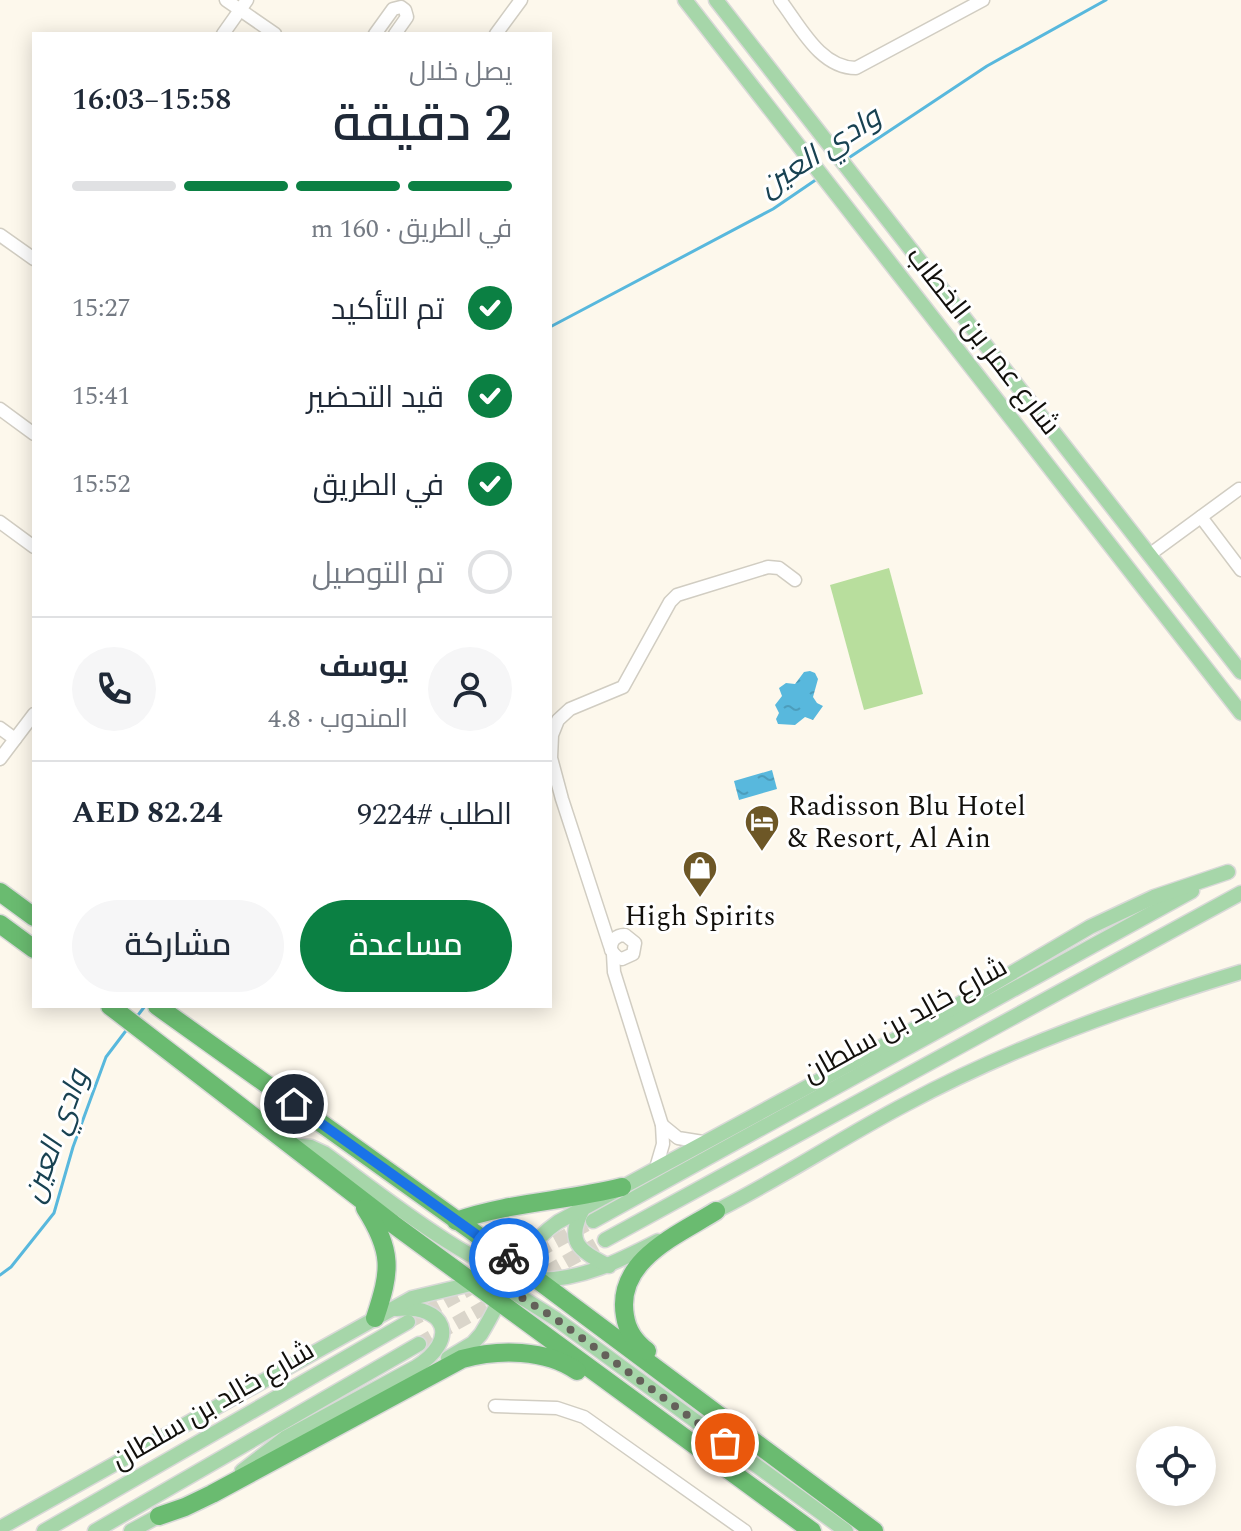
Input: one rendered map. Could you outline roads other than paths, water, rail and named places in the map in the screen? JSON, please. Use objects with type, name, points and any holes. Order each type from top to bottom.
[{"type":"highway","points":[[0,892],[32,916]]},
{"type":"highway","points":[[0,924],[32,948]]},
{"type":"highway","points":[[113,1008],[475,1283],[537,1280],[874,1531]]},
{"type":"highway","points":[[160,1008],[456,1221],[508,1282],[754,1489],[812,1531]]},
{"type":"highway","points":[[456,1221],[510,1205],[568,1199],[622,1187]]},
{"type":"highway","points":[[357,1196],[381,1234],[388,1261],[383,1314]]},
{"type":"highway","points":[[716,1211],[661,1245],[634,1268],[624,1294],[626,1325],[642,1347],[748,1426],[785,1465]]},
{"type":"highway","points":[[159,1516],[212,1494],[462,1359],[490,1354],[552,1357],[573,1367],[713,1469],[754,1489]]},
{"type":"main road","name":"شارع عمر بن الخطاب","points":[[685,0],[1241,713]]},
{"type":"main road","name":"شارع عمر بن الخطاب","points":[[716,0],[1241,672]]},
{"type":"main road","points":[[131,1531],[462,1350],[481,1334],[533,1242],[584,1206],[899,1038],[1090,927],[1154,897],[1235,868]]},
{"type":"main road","name":"شارع خالِد بن سلطان","points":[[593,1221],[1235,868]]},
{"type":"main road","name":"شارع خالِد بن سلطان","points":[[605,1240],[1241,893]]},
{"type":"main road","points":[[537,1280],[582,1274],[609,1266],[954,1080],[1122,1010],[1241,972]]},
{"type":"main road","points":[[292,1145],[311,1147],[324,1153],[508,1282],[846,1531]]},
{"type":"main road","points":[[584,1206],[576,1222],[574,1238],[579,1248],[609,1266]]},
{"type":"main road","points":[[0,1528],[383,1314],[422,1294],[475,1283]]},
{"type":"main road","points":[[242,1471],[285,1438],[416,1367],[434,1353],[442,1333],[431,1313],[418,1307],[383,1314]]},
{"type":"main road","name":"شارع خالِد بن سلطان","points":[[44,1531],[408,1322]]},
{"type":"main road","name":"شارع خالِد بن سلطان","points":[[95,1531],[419,1344]]},
{"type":"main road","points":[[8,1531],[61,1493]]},
{"type":"street","points":[[226,0],[243,5],[273,32]]},
{"type":"street","points":[[780,0],[826,59],[846,68],[856,68],[983,0]]},
{"type":"street","points":[[497,32],[518,1]]},
{"type":"street","points":[[224,32],[243,5]]},
{"type":"street","points":[[376,32],[393,9],[401,7],[407,12],[407,17],[396,32]]},
{"type":"street","points":[[0,235],[32,258]]},
{"type":"street","points":[[0,409],[32,433]]},
{"type":"street","points":[[1149,555],[1239,489]]},
{"type":"street","points":[[1201,517],[1241,570]]},
{"type":"street","points":[[0,522],[32,546]]},
{"type":"street","points":[[552,735],[558,720],[570,709],[623,687],[670,602],[677,595],[768,567],[779,568],[795,580]]},
{"type":"street","points":[[0,759],[32,717]]},
{"type":"street","points":[[0,728],[15,739]]},
{"type":"street","points":[[552,762],[602,919],[617,954]]},
{"type":"street","points":[[602,919],[633,939],[633,954],[617,954]]},
{"type":"street","points":[[625,935],[614,939],[617,954],[614,972],[662,1125],[663,1144],[656,1168]]},
{"type":"street","points":[[662,1125],[678,1138],[703,1142]]},
{"type":"street","points":[[495,1406],[557,1408],[584,1417],[745,1531]]},
{"type":"water","points":[[810,671],[818,679],[813,697],[823,706],[813,720],[805,717],[795,725],[778,724],[776,719],[779,713],[775,705],[782,696],[779,688],[786,683],[795,684],[804,672]]},
{"type":"water","points":[[772,770],[777,789],[739,800],[734,781]]},
{"type":"waterway","name":"وادي العين","points":[[847,159],[987,66],[1106,0]]},
{"type":"waterway","name":"وادي العين","points":[[552,326],[773,209],[817,179]]},
{"type":"waterway","name":"وادي العين","points":[[135,1019],[143,1008]]},
{"type":"waterway","name":"وادي العين","points":[[0,1275],[11,1267],[54,1213],[73,1147],[106,1057],[128,1028]]},
{"type":"tunnel","points":[[408,1322],[593,1221]]},
{"type":"tunnel","points":[[419,1344],[605,1240]]},
{"type":"place","name":"Radisson Blu Hotel & Resort, Al Ain","points":[[762,853]]},
{"type":"place","name":"High Spirits","points":[[700,899]]}]
